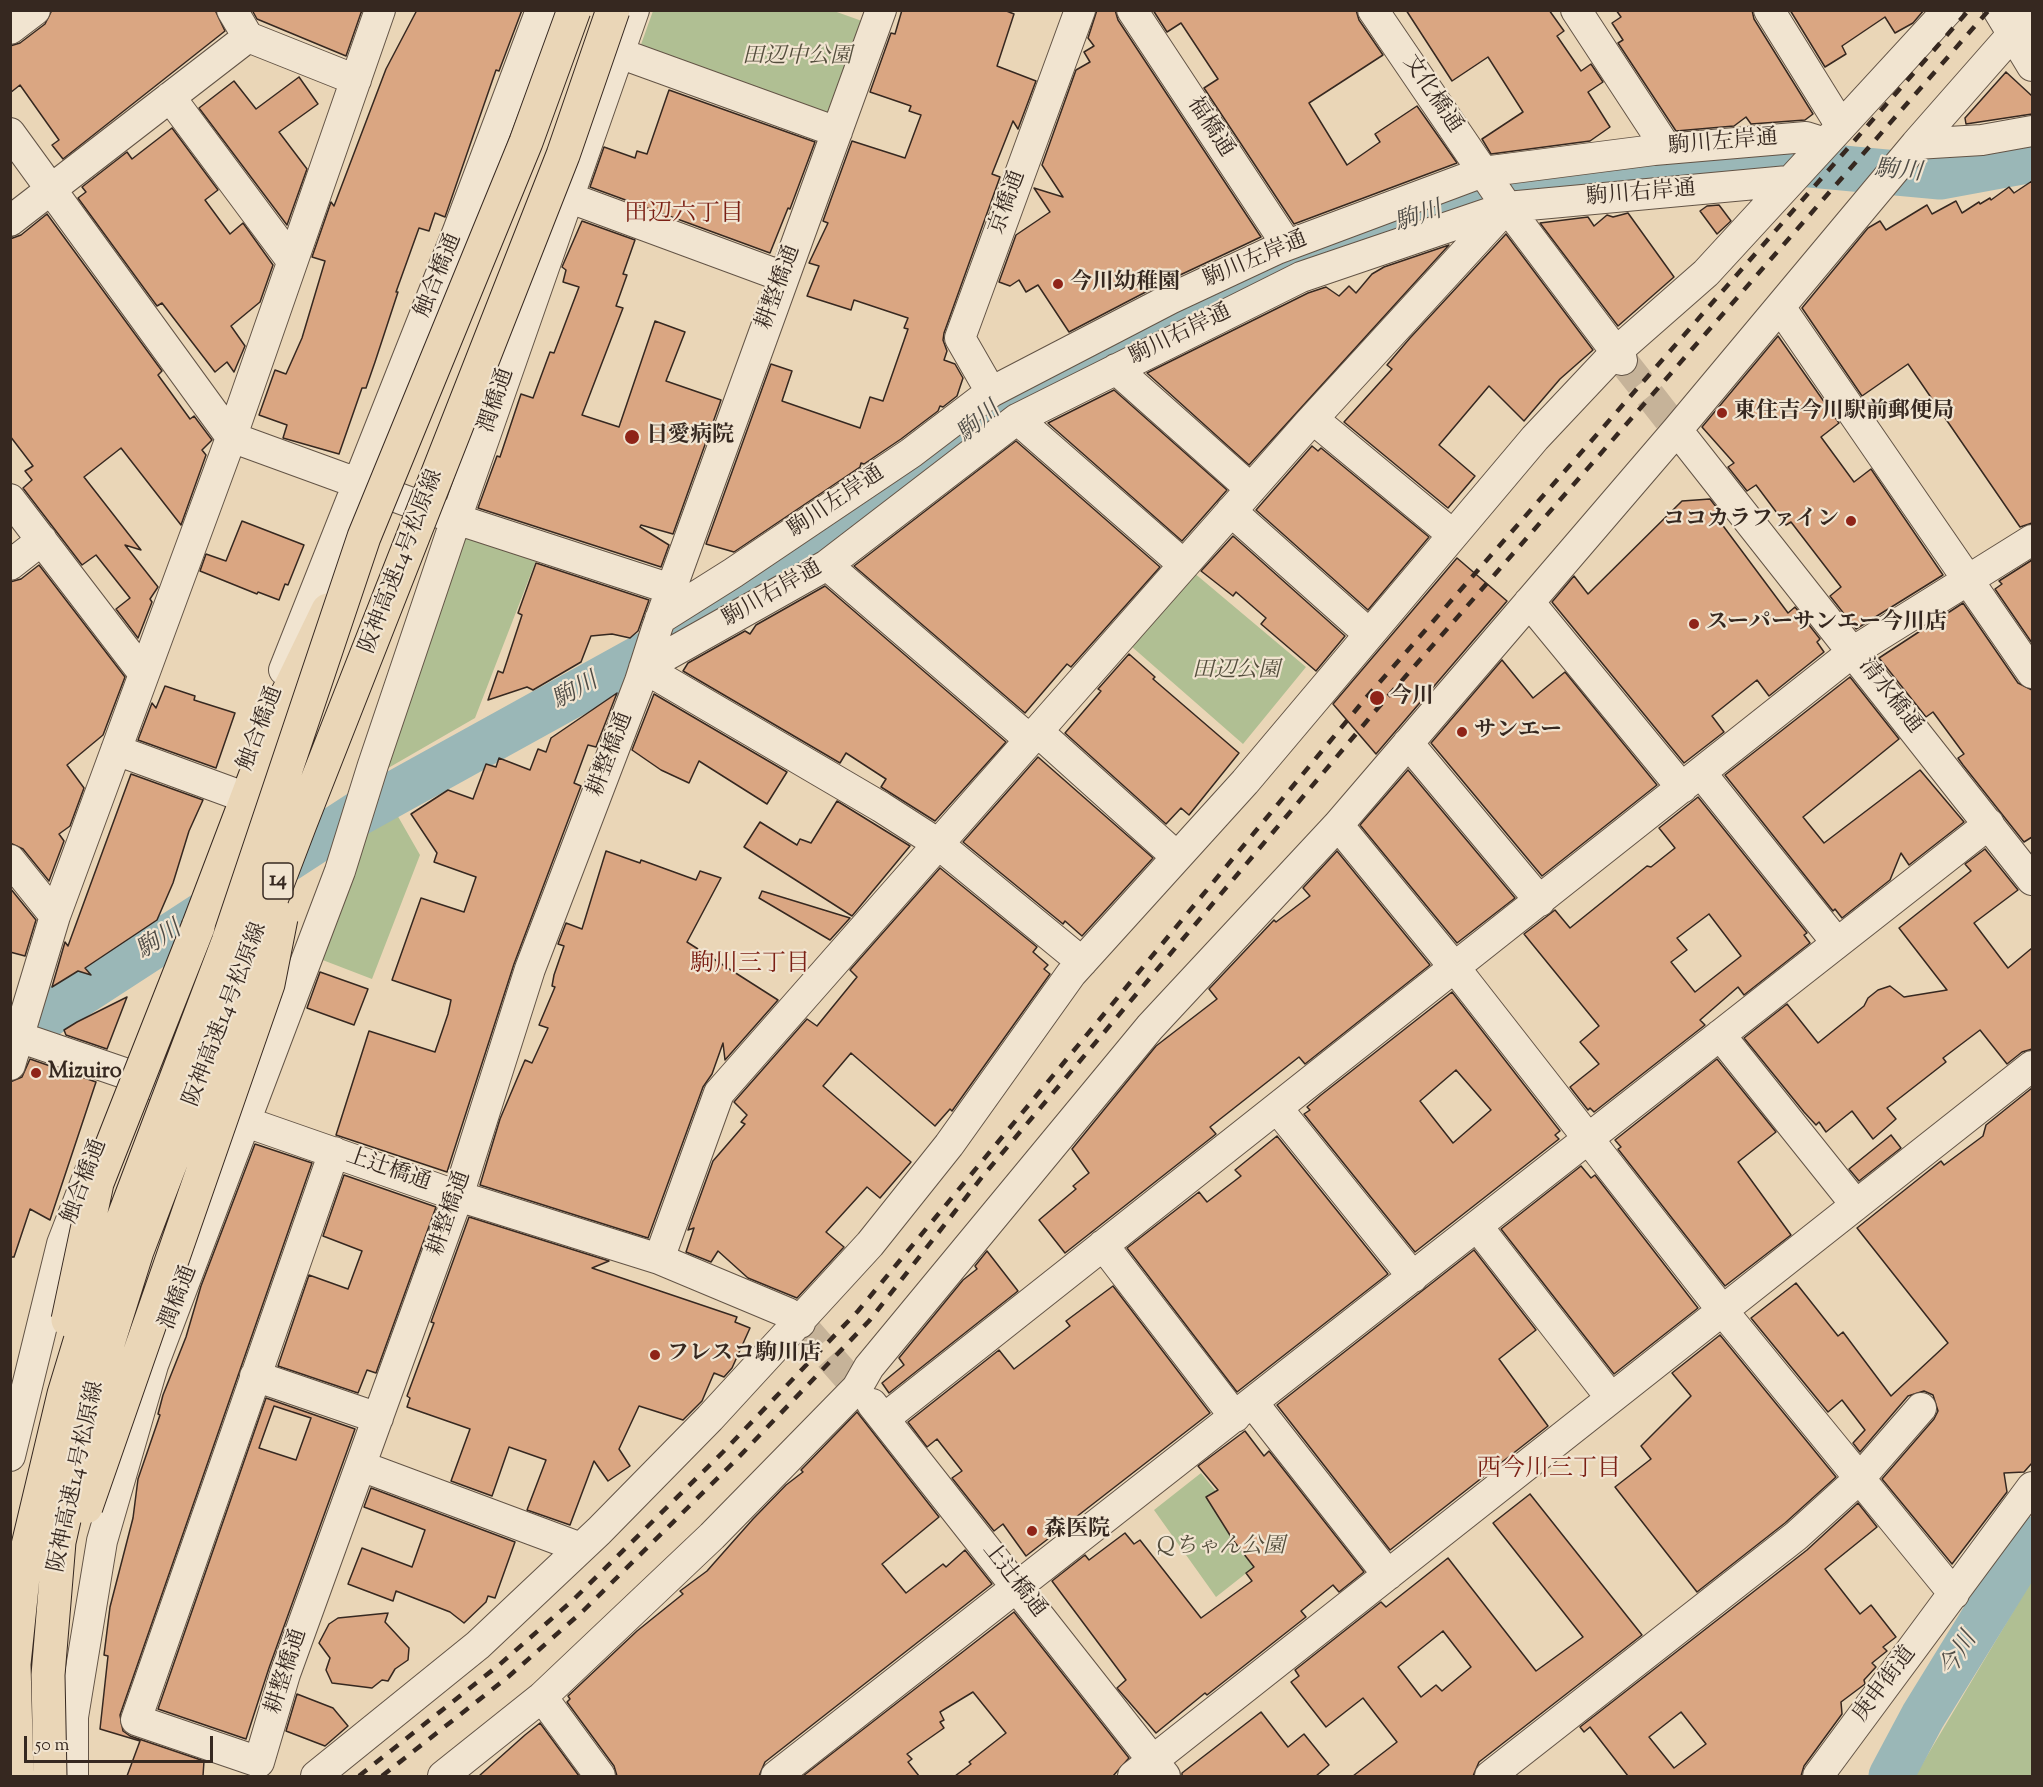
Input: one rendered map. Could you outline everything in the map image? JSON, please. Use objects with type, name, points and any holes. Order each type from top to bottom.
[{"type":"highway","name":"阪神高速14号松原線","points":[[17,1776],[15,1664],[25,1558],[64,1394],[94,1295],[228,942],[364,537],[526,142],[574,10]]},
{"type":"highway","name":"阪神高速14号松原線","points":[[50,1776],[48,1675],[60,1542],[93,1391],[137,1251],[300,824],[563,154],[613,10]]},
{"type":"highway","points":[[10,1564],[45,1452],[78,1263],[97,1183],[282,703],[364,537]]},
{"type":"highway","points":[[10,1727],[205,1158],[268,984],[300,824]]},
{"type":"street","points":[[10,30],[35,10]]},
{"type":"street","points":[[232,10],[248,37],[356,80]]},
{"type":"street","points":[[13,1051],[55,916],[231,437],[380,10]]},
{"type":"street","name":"触合橋通","points":[[10,1456],[62,1244],[357,483],[458,231],[541,10]]},
{"type":"street","name":"潤橋通","points":[[73,1776],[73,1717],[102,1541],[153,1365],[246,1122],[351,835],[456,519],[634,10]]},
{"type":"street","name":"耕整橋通","points":[[264,1769],[285,1674],[458,1196],[530,969],[644,668],[881,10]]},
{"type":"street","name":"京橋通","points":[[991,392],[960,338],[1080,10]]},
{"type":"street","name":"福橋通","points":[[1132,10],[1287,245]]},
{"type":"street","name":"文化橋通","points":[[1373,10],[1506,206]]},
{"type":"street","points":[[1576,10],[1667,149]]},
{"type":"street","points":[[1769,10],[1828,140]]},
{"type":"street","points":[[316,1776],[478,1645],[581,1548],[710,1418],[799,1323],[870,1244],[927,1172],[1082,962],[1245,782],[1535,438],[1706,273],[1788,181],[1948,10]]},
{"type":"street","points":[[443,1776],[542,1697],[712,1536],[857,1388],[869,1367],[1150,1027],[1338,825],[1677,430],[1909,153],[2006,23],[2032,12]]},
{"type":"street","points":[[2006,23],[2032,66]]},
{"type":"street","points":[[10,221],[248,37]]},
{"type":"street","points":[[619,52],[837,132]]},
{"type":"street","points":[[170,97],[291,261]]},
{"type":"street","points":[[1909,153],[2032,131]]},
{"type":"street","points":[[10,134],[52,188],[231,437],[456,519],[671,589]]},
{"type":"street","name":"駒川左岸通","points":[[658,626],[911,453],[991,392],[1170,299],[1287,245],[1486,176],[1667,149],[1806,136],[1828,140]]},
{"type":"street","name":"駒川右岸通","points":[[644,668],[827,565],[1017,419],[1301,277],[1506,206],[1788,181]]},
{"type":"street","points":[[570,198],[784,277]]},
{"type":"street","points":[[659,1259],[719,1093],[1241,500],[1506,206],[1619,356]]},
{"type":"street","points":[[1780,307],[1966,581],[2032,673]]},
{"type":"street","points":[[1116,369],[1369,634]]},
{"type":"street","points":[[1017,419],[1184,565]]},
{"type":"street","points":[[1313,419],[1453,535]]},
{"type":"street","name":"清水橋通","points":[[1677,430],[1854,651],[2032,880]]},
{"type":"street","points":[[10,499],[144,674]]},
{"type":"street","points":[[10,565],[42,540]]},
{"type":"street","points":[[885,1418],[1854,651],[2032,540]]},
{"type":"street","points":[[827,565],[1177,856]]},
{"type":"street","points":[[1529,603],[1837,943]]},
{"type":"street","points":[[644,668],[881,807],[937,843],[1082,962]]},
{"type":"street","points":[[1408,743],[1540,901]]},
{"type":"street","points":[[116,750],[236,794]]},
{"type":"street","points":[[776,1776],[1989,824]]},
{"type":"street","points":[[1338,825],[1455,968],[1722,1310],[1954,1594]]},
{"type":"street","points":[[10,860],[55,916]]},
{"type":"street","points":[[1720,1035],[1856,1204]]},
{"type":"street","name":"上辻橋通","points":[[13,1051],[128,1074],[246,1122],[458,1196],[659,1259],[789,1313],[799,1323]]},
{"type":"street","points":[[1150,1771],[1388,1575],[2032,1066]]},
{"type":"street","points":[[1277,1108],[1413,1277]]},
{"type":"street","points":[[264,1769],[136,1720],[334,1152]]},
{"type":"street","points":[[1477,1226],[1611,1398]]},
{"type":"street","points":[[1103,1245],[1388,1575]]},
{"type":"street","points":[[255,1376],[378,1418]]},
{"type":"street","name":"上辻橋通","points":[[857,1388],[885,1418],[1018,1588],[1150,1771]]},
{"type":"street","points":[[1490,1776],[1796,1536],[1860,1478],[1921,1408]]},
{"type":"street","points":[[361,1466],[581,1548]]},
{"type":"street","name":"庚申街道","points":[[1818,1776],[2032,1487]]},
{"type":"street","points":[[542,1697],[594,1774]]},
{"type":"green space","name":"田辺中公園","points":[[653,11],[834,11],[862,21],[830,112],[820,117],[639,50]]},
{"type":"green space","points":[[463,532],[537,558],[475,718],[383,771]]},
{"type":"green space","name":"田辺公園","points":[[1193,572],[1306,667],[1243,744],[1131,646]]},
{"type":"green space","points":[[396,813],[420,855],[372,979],[320,959],[365,832]]},
{"type":"green space","name":"Qちゃん公園","points":[[1201,1473],[1268,1556],[1216,1597],[1154,1510]]},
{"type":"green space","points":[[2032,1580],[2032,1776],[1915,1776]]},
{"type":"building","points":[[52,10],[215,10],[225,31],[63,159],[52,145],[59,140],[20,85],[10,93],[10,46],[20,43],[45,24]]},
{"type":"building","points":[[252,10],[362,10],[346,56],[257,19]]},
{"type":"building","points":[[417,10],[522,10],[499,71],[496,70],[445,217],[435,213],[429,231],[419,228],[366,388],[362,388],[339,454],[283,438],[287,425],[259,415],[275,370],[286,374],[302,338],[325,261],[312,257],[331,202],[334,206],[386,69]]},
{"type":"building","points":[[902,10],[1004,10],[1014,14],[997,66],[1036,81],[1018,129],[1013,121],[992,174],[1000,177],[944,333],[943,340],[947,351],[944,360],[955,364],[963,378],[957,396],[943,407],[940,406],[938,411],[901,439],[864,464],[861,463],[860,467],[734,552],[706,544],[771,364],[792,371],[782,401],[860,428],[870,397],[883,401],[908,329],[904,328],[908,318],[854,300],[851,310],[807,296],[819,266],[809,263],[828,223],[823,221],[852,141],[905,158],[921,115],[909,111],[911,106],[870,92],[891,33],[895,34]]},
{"type":"building","points":[[1097,10],[1115,10],[1118,20],[1261,237],[1163,283],[1069,332],[1038,285],[1026,292],[1019,280],[1010,286],[999,282],[1016,235],[1050,212],[1034,188],[1063,197],[1042,165],[1076,70],[1090,62],[1084,52],[1094,46],[1088,38]]},
{"type":"building","points":[[1153,10],[1356,10],[1359,20],[1383,55],[1309,103],[1347,165],[1380,142],[1375,134],[1417,106],[1457,163],[1294,224],[1204,88],[1218,79],[1181,23],[1167,32]]},
{"type":"building","points":[[1406,10],[1549,10],[1564,31],[1557,36],[1581,71],[1591,64],[1603,82],[1588,92],[1610,127],[1590,141],[1491,154],[1482,139],[1523,112],[1488,57],[1452,81]]},
{"type":"building","points":[[1616,10],[1752,10],[1754,19],[1813,114],[1805,120],[1751,124],[1746,117],[1734,126],[1676,131],[1618,43],[1623,40],[1612,23],[1621,17]]},
{"type":"building","points":[[1790,10],[1924,10],[1913,23],[1895,33],[1885,17],[1842,46],[1846,54],[1825,67]]},
{"type":"building","points":[[2006,72],[2032,96],[2032,114],[1966,124],[1965,118]]},
{"type":"building","points":[[299,77],[318,104],[279,132],[307,169],[287,225],[199,108],[234,81],[256,109]]},
{"type":"building","points":[[669,90],[815,142],[790,209],[788,208],[770,253],[590,187],[604,147],[635,158],[637,151],[647,154]]},
{"type":"building","points":[[172,128],[218,190],[205,200],[230,234],[243,223],[273,265],[260,302],[231,326],[245,346],[234,372],[227,362],[215,372],[162,303],[157,306],[78,198],[86,192],[82,187],[127,152],[132,159]]},
{"type":"building","points":[[2032,181],[2032,523],[2020,527],[1908,364],[1862,396],[1802,308],[1868,228],[1880,221],[1886,230],[1927,205],[1932,214],[1956,201],[1962,213],[1979,202],[1980,204],[1990,198],[1991,200],[2009,187],[2014,193]]},
{"type":"building","points":[[1719,205],[1731,221],[1717,234],[1700,211],[1707,206]]},
{"type":"building","points":[[1628,213],[1674,277],[1618,326],[1540,223],[1588,217],[1594,226],[1607,215],[1613,217]]},
{"type":"building","points":[[47,214],[162,371],[158,375],[190,419],[194,416],[212,440],[202,450],[206,455],[181,525],[121,448],[84,477],[141,550],[125,545],[158,587],[150,599],[152,602],[138,638],[116,609],[130,598],[96,555],[82,565],[23,488],[32,480],[25,471],[33,466],[10,436],[10,239],[21,235]]},
{"type":"building","points":[[582,221],[635,240],[623,274],[627,275],[616,306],[623,308],[582,415],[619,427],[655,321],[685,332],[666,381],[721,400],[673,534],[641,525],[640,527],[669,545],[661,567],[478,508],[497,456],[500,457],[521,394],[533,398],[550,352],[554,353],[579,287],[563,282],[566,270],[562,267]]},
{"type":"building","points":[[1506,234],[1593,350],[1560,379],[1524,421],[1489,386],[1439,445],[1475,476],[1448,508],[1344,422],[1392,369],[1387,365],[1410,338]]},
{"type":"building","points":[[1449,245],[1249,465],[1147,373],[1308,293],[1326,287],[1339,296],[1349,286],[1356,293],[1372,274],[1384,267]]},
{"type":"building","points":[[1778,336],[1839,423],[1821,437],[1854,482],[1871,469],[1943,575],[1856,629],[1830,596],[1841,587],[1791,522],[1786,525],[1756,485],[1747,491],[1728,467],[1734,463],[1702,427]]},
{"type":"building","points":[[1114,390],[1227,490],[1182,541],[1048,423]]},
{"type":"building","points":[[1016,441],[1160,567],[1071,667],[1067,664],[1025,713],[854,566]]},
{"type":"building","points":[[1312,446],[1318,451],[1321,448],[1429,537],[1368,610],[1256,510]]},
{"type":"building","name":"スーパーサンエー今川店","points":[[1710,499],[1720,512],[1715,515],[1788,613],[1795,607],[1820,639],[1817,642],[1824,652],[1769,696],[1757,680],[1712,716],[1724,732],[1684,763],[1552,602],[1574,576],[1588,594],[1682,501]]},
{"type":"building","points":[[242,521],[304,545],[288,585],[285,584],[279,600],[258,592],[257,594],[200,571],[206,554],[226,561]]},
{"type":"building","points":[[1233,536],[1345,636],[1316,671],[1261,624],[1266,618],[1236,592],[1233,596],[1201,571]]},
{"type":"building","points":[[1457,558],[1507,601],[1376,754],[1333,704]]},
{"type":"building","points":[[2032,560],[2032,643],[1995,589],[2002,584],[1999,581]]},
{"type":"building","points":[[536,563],[649,600],[638,631],[630,638],[612,634],[591,636],[581,662],[533,690],[527,687],[488,700],[498,671],[503,673],[522,615],[518,613]]},
{"type":"building","points":[[39,565],[125,677],[103,735],[67,765],[84,788],[70,826],[59,834],[64,841],[49,881],[23,849],[10,843],[10,582],[21,579]]},
{"type":"building","points":[[825,586],[1006,742],[935,821],[881,787],[886,779],[846,753],[840,763],[683,671],[688,663],[745,631],[750,634],[756,625]]},
{"type":"building","points":[[1963,603],[2018,683],[2032,690],[2032,837],[2024,842],[1958,758],[1964,754],[1933,712],[1926,717],[1879,658]]},
{"type":"building","points":[[1129,654],[1155,677],[1153,679],[1239,753],[1189,815],[1181,808],[1166,824],[1065,733],[1101,691],[1098,689]]},
{"type":"building","points":[[1502,660],[1533,698],[1565,672],[1657,785],[1542,876],[1431,743]]},
{"type":"building","points":[[1850,677],[1899,739],[1803,817],[1824,843],[1920,770],[1964,822],[1909,865],[1901,853],[1890,880],[1842,918],[1835,909],[1833,911],[1725,775]]},
{"type":"building","points":[[165,686],[195,696],[194,700],[235,713],[216,768],[138,740],[152,703],[156,708]]},
{"type":"building","points":[[617,693],[596,747],[588,745],[574,783],[581,786],[514,964],[447,1172],[336,1135],[369,1031],[435,1052],[448,1014],[451,1000],[392,980],[421,898],[464,912],[476,877],[434,862],[437,853],[411,814],[448,790],[473,799],[486,764],[496,767],[499,758],[530,770],[538,749],[546,752],[551,738]]},
{"type":"building","points":[[654,694],[787,772],[767,804],[699,761],[689,783],[661,770],[632,750]]},
{"type":"building","points":[[1038,757],[1153,858],[1082,936],[1065,921],[1063,924],[963,842]]},
{"type":"building","points":[[1408,770],[1515,898],[1457,943],[1360,825]]},
{"type":"building","points":[[131,774],[203,800],[189,831],[173,883],[157,920],[85,968],[91,975],[78,971],[52,987],[65,942],[68,946]]},
{"type":"building","points":[[1698,797],[1807,933],[1804,935],[1810,943],[1744,995],[1738,987],[1700,1020],[1705,1025],[1594,1112],[1590,1108],[1588,1110],[1570,1087],[1599,1064],[1580,1042],[1599,1026],[1524,934],[1555,910],[1570,928],[1647,866],[1651,867],[1675,848],[1659,828]],"holes":[[[1709,914],[1741,956],[1695,992],[1671,962],[1687,950],[1677,938]]]},
{"type":"building","points":[[837,801],[910,846],[852,916],[744,847],[760,822],[797,845],[800,839],[811,843]]},
{"type":"building","points":[[1985,849],[2018,890],[1974,923],[2008,968],[2032,948],[2032,1049],[2022,1052],[2007,1064],[1980,1030],[1943,1058],[1946,1062],[1887,1108],[1896,1119],[1873,1139],[1852,1111],[1826,1132],[1819,1122],[1816,1125],[1804,1112],[1744,1038],[1787,1004],[1818,1043],[1864,1006],[1868,998],[1878,990],[1890,986],[1904,997],[1947,990],[1899,928],[1971,871],[1965,864]]},
{"type":"building","points":[[606,851],[640,863],[641,860],[696,880],[700,871],[721,878],[687,942],[778,1000],[725,1060],[723,1043],[712,1074],[703,1087],[648,1238],[480,1185],[500,1119],[525,1060],[532,1063],[548,1028],[539,1025],[555,987],[552,986],[554,975],[564,946],[558,944],[566,923],[582,929]]},
{"type":"building","points":[[1337,851],[1430,965],[1305,1064],[1299,1057],[1210,1127],[1216,1134],[1065,1253],[1039,1220],[1076,1189],[1073,1186],[1089,1173],[1072,1149],[1156,1046],[1217,999],[1209,989],[1274,920],[1276,922],[1310,896],[1303,888]]},
{"type":"building","points":[[940,868],[1037,947],[1033,952],[1048,965],[1044,969],[1050,974],[952,1111],[950,1109],[935,1126],[851,1053],[823,1086],[911,1162],[880,1198],[867,1187],[826,1232],[844,1247],[797,1298],[748,1278],[718,1251],[711,1262],[686,1252],[694,1228],[688,1230],[713,1161],[745,1124],[741,1122],[747,1115],[734,1102],[807,1019],[817,1026],[857,977],[850,970]]},
{"type":"building","points":[[10,888],[36,920],[25,956],[10,952]]},
{"type":"building","points":[[762,891],[850,918],[830,940],[759,898]]},
{"type":"building","points":[[320,972],[368,989],[354,1025],[307,1008]]},
{"type":"building","points":[[1452,992],[1560,1131],[1555,1135],[1559,1139],[1415,1252],[1304,1114],[1310,1110],[1307,1107]],"holes":[[[1456,1070],[1491,1110],[1453,1143],[1420,1101]]]},
{"type":"building","points":[[127,997],[107,1049],[66,1035],[64,1030]]},
{"type":"building","points":[[30,1059],[96,1082],[50,1220],[30,1209],[14,1257],[10,1257],[10,1082],[22,1077]]},
{"type":"building","points":[[1717,1059],[1776,1132],[1738,1162],[1791,1235],[1725,1286],[1618,1149],[1621,1147],[1615,1140]]},
{"type":"building","points":[[2032,1088],[2032,1463],[2024,1472],[2004,1473],[2007,1492],[1952,1564],[1882,1479],[1934,1419],[1938,1411],[1933,1395],[1924,1391],[1908,1396],[1860,1452],[1853,1443],[1865,1430],[1842,1400],[1828,1412],[1751,1318],[1796,1283],[1838,1336],[1843,1332],[1891,1396],[1948,1343],[1857,1228],[1941,1161],[1944,1165],[1983,1136],[1986,1125]]},
{"type":"building","points":[[1891,1135],[1901,1148],[1859,1181],[1849,1169]]},
{"type":"building","points":[[1277,1136],[1388,1274],[1237,1392],[1127,1248],[1199,1192],[1207,1202],[1241,1176],[1235,1170]]},
{"type":"building","points":[[255,1144],[312,1163],[120,1715],[123,1731],[130,1736],[204,1761],[203,1776],[127,1776],[140,1741],[100,1729],[108,1656],[104,1655],[110,1607],[133,1518],[138,1479],[160,1415],[158,1414],[163,1395],[186,1337],[201,1286]]},
{"type":"building","points":[[1581,1166],[1591,1178],[1595,1175],[1698,1308],[1614,1374],[1501,1229]]},
{"type":"building","points":[[344,1175],[436,1207],[376,1373],[367,1370],[358,1393],[278,1366],[309,1275],[348,1289],[362,1251],[323,1236]]},
{"type":"building","points":[[469,1217],[609,1261],[592,1268],[737,1317],[735,1322],[750,1328],[732,1368],[724,1377],[714,1373],[702,1401],[683,1420],[639,1406],[619,1449],[630,1466],[608,1481],[594,1461],[570,1525],[527,1510],[546,1460],[509,1447],[492,1496],[451,1481],[470,1429],[407,1407],[410,1398],[407,1396],[434,1323],[431,1322]]},
{"type":"building","points":[[1474,1250],[1536,1330],[1499,1359],[1548,1426],[1390,1550],[1277,1405]]},
{"type":"building","points":[[987,1251],[1018,1291],[889,1393],[882,1383],[904,1365],[899,1358],[963,1280],[977,1269],[975,1266]]},
{"type":"building","points":[[1113,1286],[1210,1413],[1026,1556],[1003,1524],[994,1531],[952,1478],[962,1471],[937,1439],[927,1447],[908,1422],[999,1350],[1014,1369],[1070,1326],[1066,1321]]},
{"type":"building","points":[[1720,1335],[1836,1477],[1785,1523],[1697,1592],[1615,1487],[1651,1459],[1641,1446],[1691,1396],[1672,1373]]},
{"type":"building","points":[[266,1398],[355,1429],[269,1668],[246,1739],[158,1709]],"holes":[[[274,1406],[311,1418],[296,1460],[259,1448]]]},
{"type":"building","points":[[857,1412],[939,1517],[882,1564],[906,1593],[943,1564],[946,1567],[965,1550],[992,1584],[765,1762],[759,1776],[617,1776],[614,1766],[567,1702],[570,1699],[568,1696],[637,1631],[683,1594],[680,1591],[707,1571],[753,1519],[786,1485],[803,1472],[801,1470]]},
{"type":"building","points":[[1245,1431],[1264,1456],[1269,1451],[1364,1572],[1339,1592],[1333,1585],[1301,1611],[1306,1617],[1156,1733],[1117,1688],[1126,1680],[1052,1581],[1085,1555],[1089,1560],[1125,1533],[1134,1544],[1140,1540],[1201,1618],[1252,1581],[1246,1573],[1254,1567],[1233,1540],[1206,1497],[1218,1490],[1198,1466]]},
{"type":"building","points":[[371,1488],[515,1542],[495,1598],[488,1596],[486,1602],[464,1623],[450,1612],[396,1591],[393,1601],[348,1584],[362,1548],[412,1567],[425,1530],[364,1507]]},
{"type":"building","points":[[1530,1494],[1642,1635],[1479,1762],[1473,1776],[1353,1776],[1397,1742],[1363,1698],[1326,1727],[1291,1682],[1299,1676],[1295,1670],[1381,1602],[1386,1607],[1448,1558],[1536,1671],[1583,1637],[1493,1523]],"holes":[[[1443,1631],[1471,1667],[1442,1691],[1436,1685],[1421,1697],[1398,1667]]]},
{"type":"building","points":[[1858,1503],[1877,1527],[1825,1569],[1860,1614],[1871,1605],[1896,1637],[1883,1647],[1887,1651],[1872,1663],[1876,1667],[1864,1680],[1865,1684],[1841,1702],[1842,1714],[1804,1766],[1801,1776],[1628,1776],[1590,1727],[1584,1732],[1580,1727],[1807,1550]],"holes":[[[1681,1712],[1706,1744],[1674,1768],[1649,1737]]]},
{"type":"building","points":[[1014,1612],[1129,1758],[1113,1776],[955,1776],[1006,1733],[973,1692],[940,1712],[944,1720],[940,1722],[944,1728],[907,1754],[912,1759],[908,1762],[919,1776],[803,1776]]},
{"type":"building","points":[[388,1613],[385,1622],[409,1648],[408,1660],[395,1669],[388,1681],[382,1680],[372,1688],[332,1683],[326,1670],[330,1658],[319,1643],[329,1624],[338,1618]]},
{"type":"building","points":[[297,1694],[333,1708],[348,1726],[325,1746],[286,1731]]},
{"type":"building","points":[[1261,1712],[1288,1747],[1304,1734],[1329,1765],[1316,1776],[1182,1776],[1182,1773]]},
{"type":"building","points":[[540,1723],[579,1776],[479,1776],[525,1735]]},
{"type":"waterway","name":"駒川","points":[[45,1017],[359,813],[674,639],[914,480],[1004,403],[1288,264],[1471,201],[1524,187],[1594,176],[1667,175],[1778,162],[1940,177],[2032,160]]},
{"type":"waterway","name":"今川","points":[[1891,1776],[1923,1716],[2032,1539]]},
{"type":"tunnel","points":[[1622,360],[1677,430]]},
{"type":"tunnel","points":[[800,1323],[857,1388]]},
{"type":"railway","points":[[359,1776],[499,1665],[573,1600],[723,1452],[858,1311],[1365,699],[1969,10]]},
{"type":"railway","points":[[382,1776],[508,1677],[583,1611],[734,1462],[869,1321],[982,1177],[1377,709],[1989,10]]},
{"type":"place","name":"今川幼稚園","points":[[1058,284]]},
{"type":"place","name":"東住吉今川駅前郵便局","points":[[1722,413]]},
{"type":"place","name":"日愛病院","points":[[632,437]]},
{"type":"place","name":"ココカラファイン","points":[[1851,521]]},
{"type":"place","name":"スーパーサンエー今川店","points":[[1694,624]]},
{"type":"place","name":"今川","points":[[1377,698]]},
{"type":"place","name":"サンエー","points":[[1462,732]]},
{"type":"place","name":"Mizuiro","points":[[36,1073]]},
{"type":"place","name":"フレスコ駒川店","points":[[655,1355]]},
{"type":"place","name":"森医院","points":[[1032,1531]]},
{"type":"district","name":"田辺六丁目","points":[[684,216]]},
{"type":"district","name":"駒川三丁目","points":[[750,966]]},
{"type":"district","name":"西今川三丁目","points":[[1549,1471]]}]
